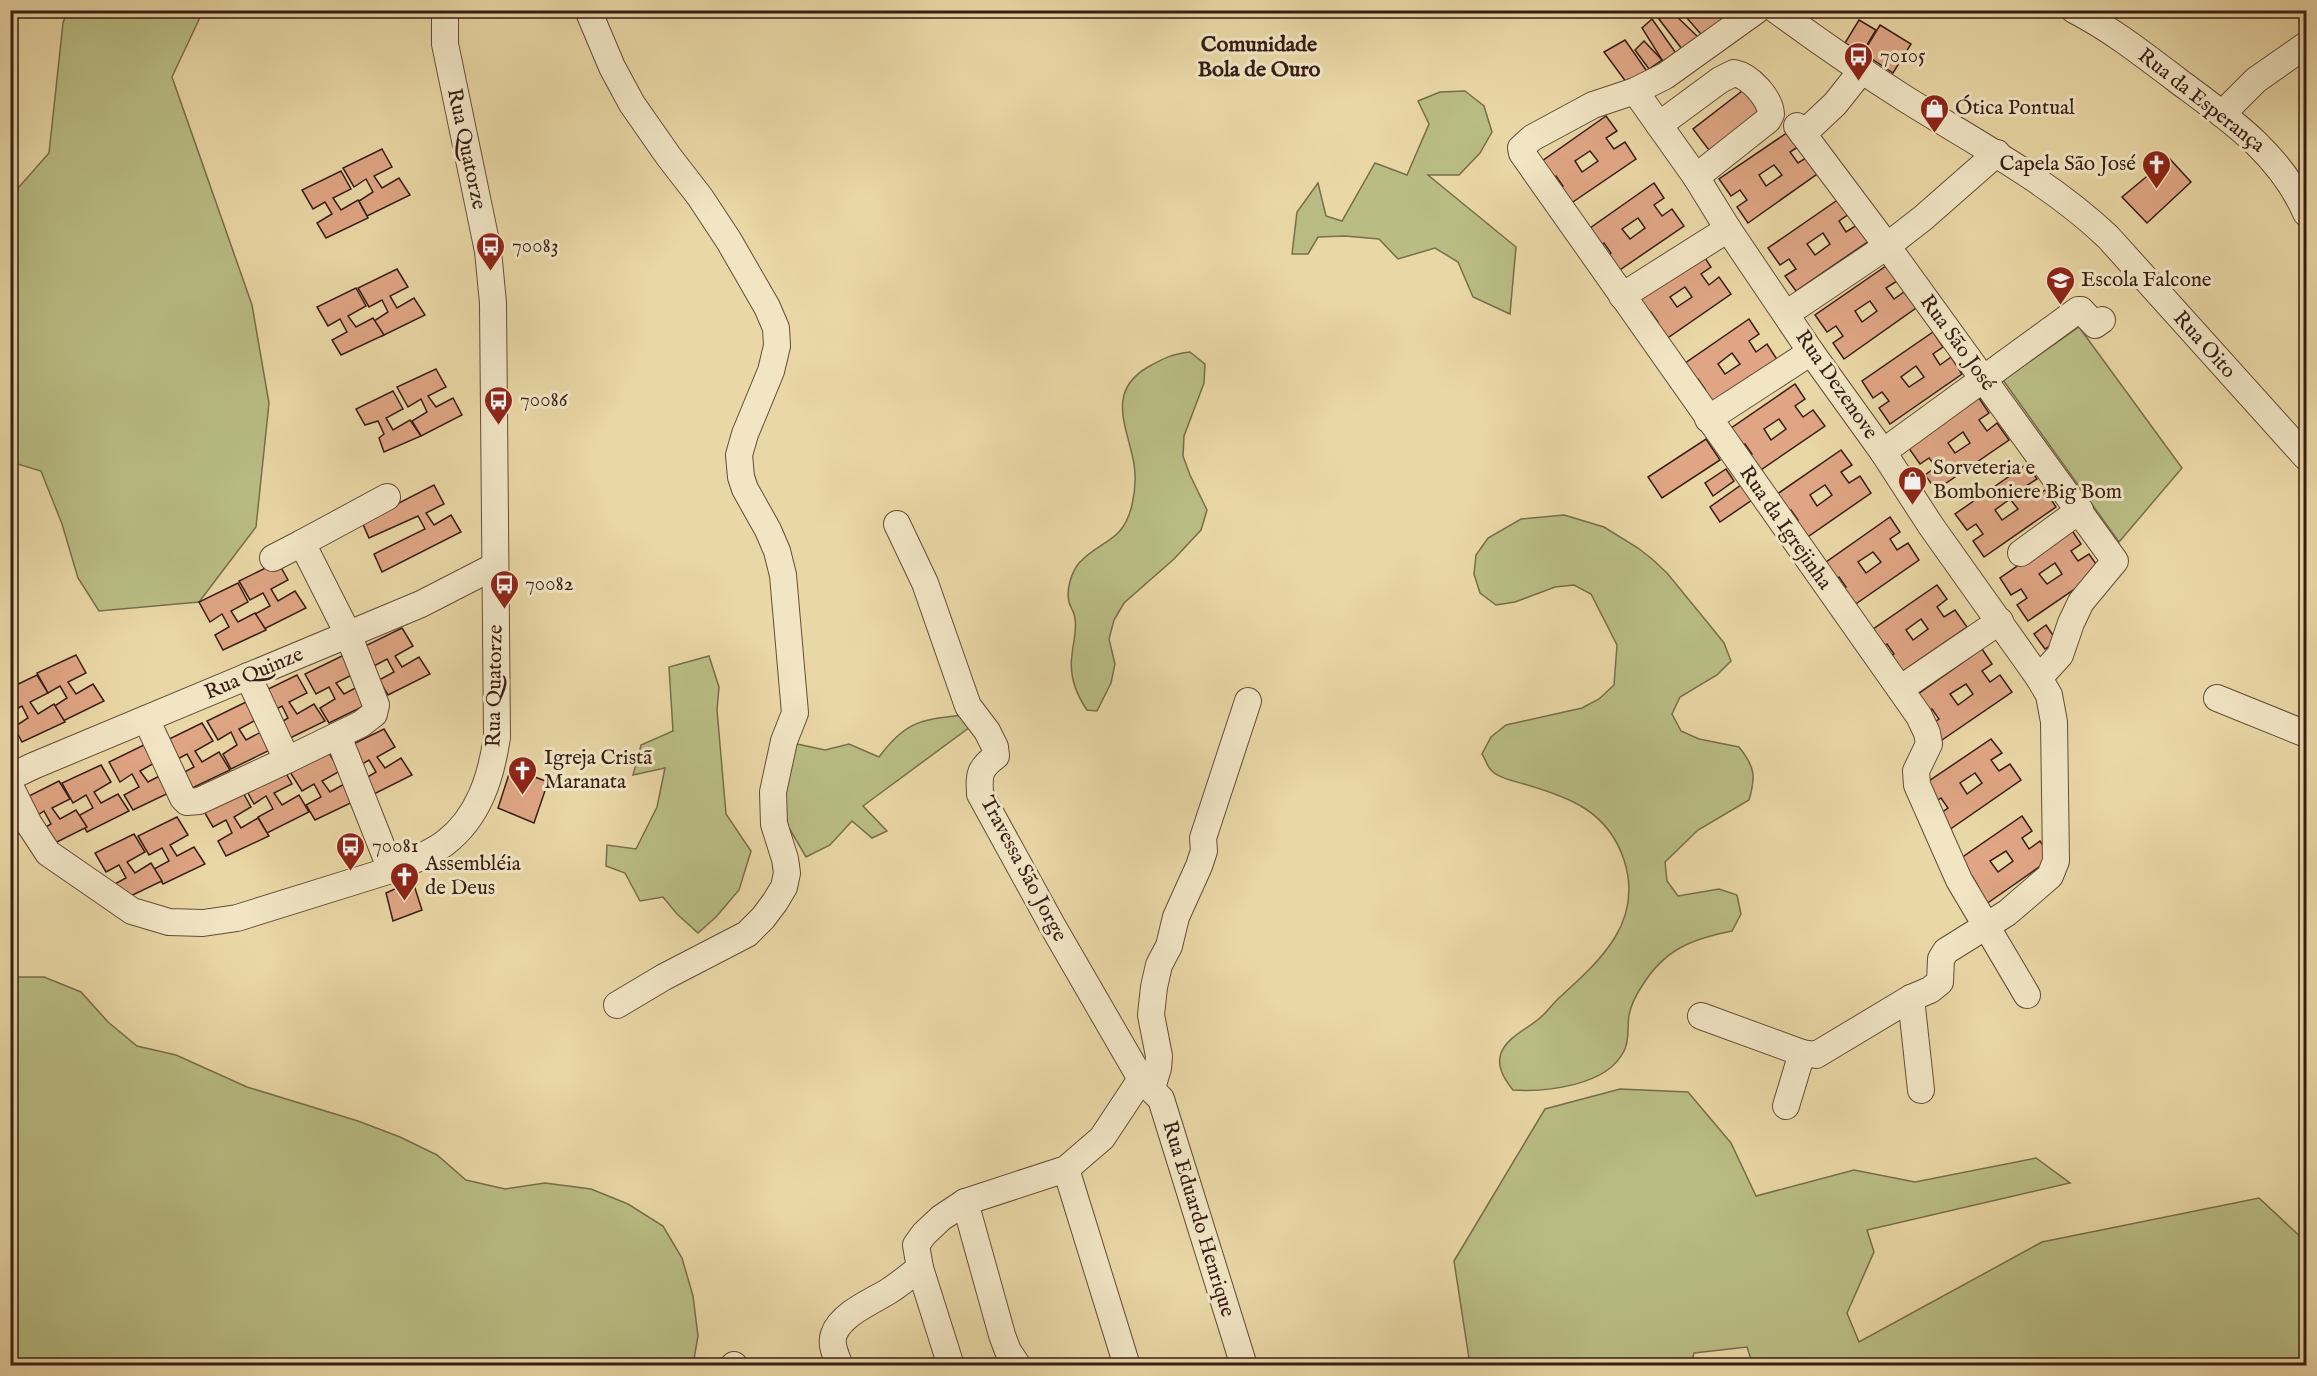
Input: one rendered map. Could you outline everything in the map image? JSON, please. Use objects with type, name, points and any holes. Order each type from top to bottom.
[{"type":"street","name":"Rua Quatorze","points":[[10,786],[29,824],[48,853],[132,911],[169,922],[202,923],[237,918],[414,861],[445,843],[464,824],[482,797],[493,767],[497,737],[493,303],[488,251],[445,44],[445,10]]},
{"type":"street","points":[[588,10],[612,67],[632,104],[723,232],[776,328],[777,346],[771,370],[739,455],[741,477],[745,489],[768,530],[777,551],[783,575],[795,713],[783,741],[773,792],[774,824],[787,873],[784,887],[775,902],[747,934],[664,977],[617,1005]]},
{"type":"street","points":[[1635,91],[1665,76],[1758,10]]},
{"type":"street","name":"Rua Oito","points":[[1776,10],[1834,53],[1997,153],[2083,213],[2108,237],[2307,457]]},
{"type":"street","name":"Rua da Esperança","points":[[2074,10],[2120,37],[2259,143],[2280,168],[2300,186],[2307,213]]},
{"type":"street","points":[[2222,114],[2256,80],[2307,45]]},
{"type":"street","name":"Rua São José","points":[[1862,70],[1843,95],[1800,130],[2115,561],[2081,603],[2070,623],[2060,655],[2039,678]]},
{"type":"street","points":[[1659,125],[1720,80],[1734,73],[1748,79],[1768,103],[1771,114],[1768,120],[1696,177]]},
{"type":"street","name":"Rua Dezenove","points":[[1635,91],[1696,177],[1728,229],[1811,352],[1883,452],[1931,526],[2000,621],[2049,695],[2054,722],[2056,861],[2050,876],[1986,927],[1946,951],[1941,959],[1940,982],[1930,990],[1911,998]]},
{"type":"street","name":"Rua da Igrejinha","points":[[1635,91],[1593,105],[1532,138],[1521,148],[1524,158],[1919,716],[1927,733],[1929,744],[1916,771],[1917,785],[1959,880],[1986,927]]},
{"type":"street","points":[[1786,314],[1887,246],[1923,218],[1997,153]]},
{"type":"street","points":[[1622,296],[1728,229]]},
{"type":"street","points":[[1883,452],[2078,310],[2081,310],[2095,325],[2102,321]]},
{"type":"street","points":[[1708,419],[1811,352]]},
{"type":"street","points":[[273,558],[387,497]]},
{"type":"street","points":[[2021,553],[2079,510]]},
{"type":"street","name":"Travessa São Jorge","points":[[897,524],[925,583],[968,706],[995,747],[996,756],[986,763],[979,775],[980,794],[1052,925],[1147,1084]]},
{"type":"street","points":[[146,718],[183,798],[187,802],[199,801],[338,736],[368,720],[374,714],[376,705],[348,634],[303,543]]},
{"type":"street","name":"Rua Quinze","points":[[10,777],[421,604],[495,566]]},
{"type":"street","points":[[1900,689],[2000,621]]},
{"type":"street","points":[[248,676],[287,760]]},
{"type":"street","points":[[2217,698],[2307,734]]},
{"type":"street","points":[[951,1365],[920,1268],[916,1245],[941,1218],[965,1202],[1066,1169],[1102,1138],[1158,1068],[1159,1056],[1151,1015],[1159,965],[1169,946],[1176,918],[1199,866],[1204,851],[1203,838],[1248,701]]},
{"type":"street","points":[[338,736],[391,870]]},
{"type":"street","points":[[1986,927],[2027,995]]},
{"type":"street","points":[[1701,1016],[1802,1053],[1816,1055],[1911,998],[1921,1090]]},
{"type":"street","points":[[1786,1106],[1802,1053]]},
{"type":"street","name":"Rua Eduardo Henrique","points":[[1147,1084],[1161,1099],[1244,1365]]},
{"type":"street","points":[[1066,1169],[1127,1365]]},
{"type":"street","points":[[965,1202],[1002,1335],[1008,1351],[1018,1365]]},
{"type":"street","points":[[840,1365],[833,1346],[834,1333],[844,1321],[866,1303],[888,1291],[920,1268]]},
{"type":"green space","points":[[67,11],[203,11],[172,77],[252,305],[269,403],[256,527],[199,602],[99,611],[78,578],[62,524],[41,471],[11,462],[11,196],[49,153],[63,23]]},
{"type":"green space","points":[[1465,91],[1484,106],[1492,132],[1480,153],[1459,175],[1428,175],[1516,247],[1510,314],[1473,297],[1458,262],[1435,248],[1398,259],[1379,239],[1345,236],[1318,237],[1308,254],[1292,254],[1297,212],[1318,183],[1326,216],[1342,221],[1375,163],[1407,175],[1429,124],[1418,101],[1440,92]]},
{"type":"green space","points":[[2079,327],[2182,468],[2119,542],[2003,380]]},
{"type":"green space","points":[[1190,352],[1205,364],[1204,383],[1184,436],[1183,456],[1207,510],[1201,530],[1174,559],[1124,603],[1114,620],[1109,639],[1115,664],[1111,683],[1097,711],[1087,710],[1077,691],[1072,670],[1075,623],[1068,597],[1070,582],[1079,563],[1123,527],[1132,505],[1135,469],[1123,411],[1123,399],[1127,388],[1135,377],[1148,367],[1168,357]]},
{"type":"green space","points":[[1564,515],[1604,527],[1652,559],[1667,573],[1724,643],[1731,661],[1717,675],[1680,697],[1672,714],[1681,731],[1699,739],[1739,747],[1751,766],[1753,784],[1749,800],[1698,830],[1665,862],[1667,881],[1678,896],[1719,889],[1737,895],[1741,914],[1732,931],[1691,942],[1660,963],[1642,986],[1632,1004],[1624,1051],[1616,1063],[1604,1072],[1590,1079],[1558,1088],[1513,1090],[1500,1068],[1500,1058],[1504,1047],[1513,1037],[1544,1015],[1604,953],[1623,920],[1628,902],[1629,882],[1624,860],[1608,829],[1585,808],[1571,801],[1494,773],[1482,754],[1491,737],[1506,725],[1582,708],[1599,699],[1614,685],[1617,645],[1591,594],[1574,585],[1555,587],[1515,602],[1496,605],[1480,593],[1474,574],[1476,555],[1488,538],[1521,519]]},
{"type":"green space","points":[[709,656],[719,687],[717,710],[726,814],[751,851],[739,890],[716,917],[698,933],[677,914],[663,897],[640,901],[625,873],[606,866],[607,845],[636,849],[657,807],[665,768],[633,775],[641,745],[673,731],[669,667]]},
{"type":"green space","points":[[963,715],[970,727],[863,806],[887,831],[872,838],[852,821],[830,845],[806,857],[781,814],[792,743],[825,750],[849,744],[879,757],[897,736],[915,724]]},
{"type":"green space","points":[[11,977],[44,977],[81,992],[108,1022],[137,1046],[176,1055],[247,1087],[358,1121],[400,1137],[437,1155],[466,1180],[505,1189],[545,1183],[591,1189],[628,1204],[663,1226],[682,1258],[693,1296],[698,1336],[693,1365],[11,1365]]},
{"type":"green space","points":[[1620,1089],[1688,1092],[1731,1143],[1756,1196],[1854,1170],[1915,1182],[2036,1158],[2070,1183],[1867,1230],[1874,1252],[1847,1313],[1859,1342],[2042,1242],[2259,1198],[2306,1242],[2306,1356],[2284,1366],[1753,1366],[1747,1347],[1694,1353],[1691,1365],[1535,1366],[1502,1359],[1492,1365],[1470,1365],[1454,1261],[1545,1109]]},
{"type":"building","points":[[1670,10],[1698,37],[1685,53],[1659,19]]},
{"type":"building","points":[[1680,10],[1725,10],[1730,15],[1706,40]]},
{"type":"building","points":[[1652,19],[1678,56],[1667,65],[1642,28]]},
{"type":"building","points":[[1859,20],[1876,30],[1862,53],[1845,43]]},
{"type":"building","points":[[1880,25],[1911,44],[1893,73],[1863,53]]},
{"type":"building","points":[[1625,40],[1651,77],[1632,90],[1604,52]]},
{"type":"building","points":[[1644,41],[1662,60],[1649,69],[1635,50]]},
{"type":"building","points":[[1746,88],[1768,116],[1715,158],[1693,129]]},
{"type":"building","points":[[1606,116],[1617,131],[1606,138],[1614,149],[1625,142],[1636,159],[1564,208],[1553,193],[1563,186],[1556,176],[1547,182],[1535,166]],"holes":[[[1590,151],[1598,161],[1582,172],[1575,161]]]},
{"type":"building","points":[[1791,130],[1801,145],[1790,152],[1798,163],[1809,156],[1820,172],[1748,223],[1737,207],[1747,200],[1740,190],[1731,196],[1719,179]],"holes":[[[1774,165],[1782,175],[1766,186],[1759,175]]]},
{"type":"building","points":[[382,149],[392,167],[374,176],[382,188],[399,178],[410,195],[367,216],[359,201],[373,192],[366,179],[354,187],[343,168]]},
{"type":"building","name":"Capela São José","points":[[2169,158],[2191,182],[2147,223],[2122,197]]},
{"type":"building","points":[[341,171],[351,189],[333,198],[341,210],[358,200],[368,218],[326,238],[317,223],[332,214],[325,202],[313,209],[302,190]]},
{"type":"building","points":[[1654,183],[1664,198],[1654,205],[1662,216],[1672,209],[1684,226],[1611,276],[1601,260],[1611,253],[1604,243],[1594,250],[1583,233]],"holes":[[[1638,218],[1645,228],[1630,239],[1622,229]]]},
{"type":"building","points":[[1839,199],[1849,214],[1839,221],[1846,232],[1857,225],[1869,241],[1796,291],[1785,276],[1796,269],[1789,259],[1780,265],[1768,248]],"holes":[[[1823,233],[1830,244],[1815,255],[1807,244]]]},
{"type":"building","points":[[1701,252],[1711,267],[1701,274],[1709,285],[1719,277],[1731,294],[1659,344],[1648,329],[1658,322],[1651,312],[1642,318],[1630,301]],"holes":[[[1685,287],[1692,297],[1677,307],[1670,297]]]},
{"type":"building","points":[[1886,266],[1897,281],[1886,288],[1894,299],[1904,292],[1916,308],[1844,359],[1833,343],[1843,336],[1836,326],[1827,332],[1815,315]],"holes":[[[1870,301],[1877,311],[1862,322],[1855,311]]]},
{"type":"building","points":[[397,269],[408,287],[390,296],[397,308],[414,298],[425,315],[382,336],[374,321],[388,312],[382,300],[369,307],[358,288]]},
{"type":"building","points":[[356,288],[366,306],[348,316],[356,327],[373,318],[384,335],[341,355],[332,340],[347,332],[340,319],[328,326],[317,307]]},
{"type":"building","points":[[1749,319],[1759,334],[1749,341],[1756,352],[1767,344],[1778,361],[1706,411],[1695,395],[1705,389],[1698,379],[1690,385],[1678,368]],"holes":[[[1732,353],[1740,364],[1725,374],[1718,364]]]},
{"type":"building","points":[[1933,332],[1943,347],[1933,354],[1940,365],[1951,357],[1962,374],[1890,424],[1879,408],[1889,401],[1882,392],[1873,398],[1862,381]],"holes":[[[1916,366],[1924,377],[1909,387],[1901,377]]]},
{"type":"building","points":[[436,369],[446,387],[428,396],[436,407],[453,398],[462,415],[421,436],[412,421],[427,412],[421,399],[408,407],[397,387]]},
{"type":"building","points":[[1795,384],[1805,399],[1795,406],[1803,417],[1813,410],[1825,426],[1752,476],[1742,461],[1752,454],[1745,444],[1736,450],[1724,433]],"holes":[[[1779,419],[1786,429],[1771,440],[1764,429]]]},
{"type":"building","points":[[393,391],[403,409],[386,418],[393,430],[410,420],[421,436],[384,452],[379,438],[384,434],[378,421],[365,425],[356,409]]},
{"type":"building","points":[[1979,398],[1989,413],[1979,420],[1987,431],[1997,423],[2009,440],[1936,490],[1925,475],[1936,467],[1929,458],[1920,464],[1908,447]],"holes":[[[1963,432],[1970,443],[1955,453],[1948,443]]]},
{"type":"building","points":[[1706,439],[1720,460],[1662,498],[1648,477]]},
{"type":"building","points":[[1841,450],[1852,465],[1841,472],[1849,483],[1860,476],[1871,493],[1799,543],[1788,527],[1798,520],[1791,510],[1782,516],[1770,499]],"holes":[[[1825,485],[1832,495],[1817,506],[1810,495]]]},
{"type":"building","points":[[2027,464],[2037,479],[2026,486],[2034,497],[2045,490],[2056,507],[1984,557],[1973,541],[1983,534],[1976,524],[1967,530],[1955,514]],"holes":[[[2010,499],[2018,509],[2002,520],[1995,510]]]},
{"type":"building","points":[[1726,469],[1734,481],[1713,496],[1705,483]]},
{"type":"building","points":[[434,485],[444,504],[426,513],[434,525],[451,515],[461,532],[382,572],[374,554],[425,529],[418,516],[369,538],[362,522]]},
{"type":"building","points":[[1741,485],[1752,500],[1720,522],[1710,507]]},
{"type":"building","points":[[1890,517],[1900,532],[1890,539],[1897,550],[1908,543],[1919,560],[1847,610],[1836,594],[1846,587],[1839,577],[1830,583],[1819,567]],"holes":[[[1873,552],[1881,562],[1866,573],[1858,562]]]},
{"type":"building","points":[[2071,529],[2081,544],[2071,551],[2078,561],[2089,554],[2101,571],[2028,621],[2017,605],[2027,598],[2021,589],[2011,595],[2000,578]],"holes":[[[2055,563],[2062,574],[2047,584],[2039,574]]]},
{"type":"building","points":[[278,562],[288,580],[271,589],[278,601],[295,591],[306,608],[264,629],[255,614],[270,606],[263,593],[250,600],[239,581]]},
{"type":"building","points":[[238,583],[248,602],[231,611],[238,622],[255,613],[266,630],[223,650],[215,635],[229,627],[222,614],[210,622],[199,602]]},
{"type":"building","points":[[1937,585],[1947,599],[1937,607],[1944,617],[1955,610],[1967,627],[1894,677],[1883,661],[1894,654],[1887,644],[1878,650],[1866,634]],"holes":[[[1921,619],[1928,629],[1913,640],[1906,630]]]},
{"type":"building","points":[[2046,625],[2057,641],[2045,649],[2034,634]]},
{"type":"building","points":[[402,628],[413,646],[395,656],[402,667],[419,657],[430,674],[388,695],[379,680],[394,672],[387,659],[374,666],[363,647]]},
{"type":"building","points":[[1982,649],[1992,664],[1982,671],[1990,682],[2000,675],[2012,692],[1939,742],[1929,726],[1939,719],[1932,709],[1923,715],[1911,699]],"holes":[[[1966,684],[1973,694],[1958,705],[1950,694]]]},
{"type":"building","points":[[76,655],[86,673],[68,682],[76,694],[93,684],[104,701],[61,722],[53,707],[67,698],[60,686],[48,693],[37,673]]},
{"type":"building","points":[[344,655],[354,674],[336,683],[344,694],[361,685],[372,702],[329,723],[320,708],[335,699],[329,687],[316,694],[305,674]]},
{"type":"building","points":[[37,675],[48,693],[30,702],[38,714],[54,704],[65,722],[22,742],[14,727],[28,718],[22,706],[10,712],[10,688]]},
{"type":"building","points":[[297,675],[307,693],[289,702],[297,714],[314,704],[325,721],[282,742],[274,727],[288,718],[282,706],[269,713],[258,694]]},
{"type":"building","points":[[246,702],[256,720],[239,729],[246,740],[263,731],[274,748],[231,769],[223,754],[237,745],[231,732],[218,740],[207,721]]},
{"type":"building","points":[[202,723],[213,741],[195,751],[202,762],[219,752],[230,770],[188,790],[179,775],[194,767],[187,754],[174,761],[163,742]]},
{"type":"building","points":[[384,729],[395,747],[377,757],[385,768],[401,758],[412,775],[370,796],[361,781],[376,772],[369,760],[357,767],[345,748]]},
{"type":"building","points":[[1991,739],[2002,753],[1991,760],[1999,771],[2010,764],[2021,780],[1949,830],[1938,815],[1948,808],[1941,798],[1932,804],[1920,787]],"holes":[[[1975,773],[1982,783],[1967,794],[1960,783]]]},
{"type":"building","points":[[148,743],[158,761],[140,771],[148,782],[165,773],[175,790],[133,810],[124,795],[139,787],[132,774],[120,782],[109,762]]},
{"type":"building","points":[[329,753],[340,771],[322,781],[330,792],[346,783],[357,800],[315,820],[306,805],[321,797],[314,784],[302,791],[290,772]]},
{"type":"building","points":[[101,765],[111,782],[94,792],[101,803],[118,794],[129,811],[87,832],[78,816],[93,808],[86,795],[73,803],[62,783]]},
{"type":"building","points":[[282,766],[292,784],[274,793],[282,805],[299,795],[309,812],[267,833],[258,817],[273,809],[266,796],[254,804],[243,784]]},
{"type":"building","name":"Igreja Cristã Maranata","points":[[511,768],[548,782],[534,823],[498,808]]},
{"type":"building","points":[[59,781],[70,799],[52,808],[60,819],[76,810],[87,827],[45,848],[36,833],[51,824],[44,811],[32,819],[21,800]]},
{"type":"building","points":[[241,789],[251,807],[234,817],[241,828],[258,818],[269,836],[226,856],[218,841],[232,833],[226,820],[213,827],[202,808]]},
{"type":"building","points":[[2022,816],[2032,831],[2022,838],[2029,849],[2040,841],[2052,858],[1979,909],[1968,893],[1978,886],[1972,876],[1962,882],[1951,865]],"holes":[[[2006,851],[2013,861],[1998,872],[1990,861]]]},
{"type":"building","points":[[177,817],[188,835],[170,845],[177,856],[194,847],[205,864],[163,884],[154,869],[169,861],[162,848],[149,855],[138,836]]},
{"type":"building","points":[[134,834],[145,852],[127,862],[135,873],[151,863],[162,881],[120,901],[111,886],[126,878],[119,865],[106,872],[95,853]]},
{"type":"building","name":"Assembléia de Deus","points":[[414,885],[422,910],[393,921],[386,893]]},
{"type":"place","name":"70105","points":[[1859,82]]},
{"type":"place","name":"Ótica Pontual","points":[[1934,134]]},
{"type":"place","name":"Capela São José","points":[[2157,190]]},
{"type":"place","name":"70083","points":[[491,272]]},
{"type":"place","name":"Escola Falcone","points":[[2060,306]]},
{"type":"place","name":"70086","points":[[499,426]]},
{"type":"place","name":"Sorveteria e Bomboniere Big Bom","points":[[1912,506]]},
{"type":"place","name":"70082","points":[[504,610]]},
{"type":"place","name":"Igreja Cristã Maranata","points":[[523,796]]},
{"type":"place","name":"70081","points":[[351,872]]},
{"type":"place","name":"Assembléia de Deus","points":[[404,902]]},
{"type":"district","name":"Comunidade Bola de Ouro","points":[[1259,58]]}]
